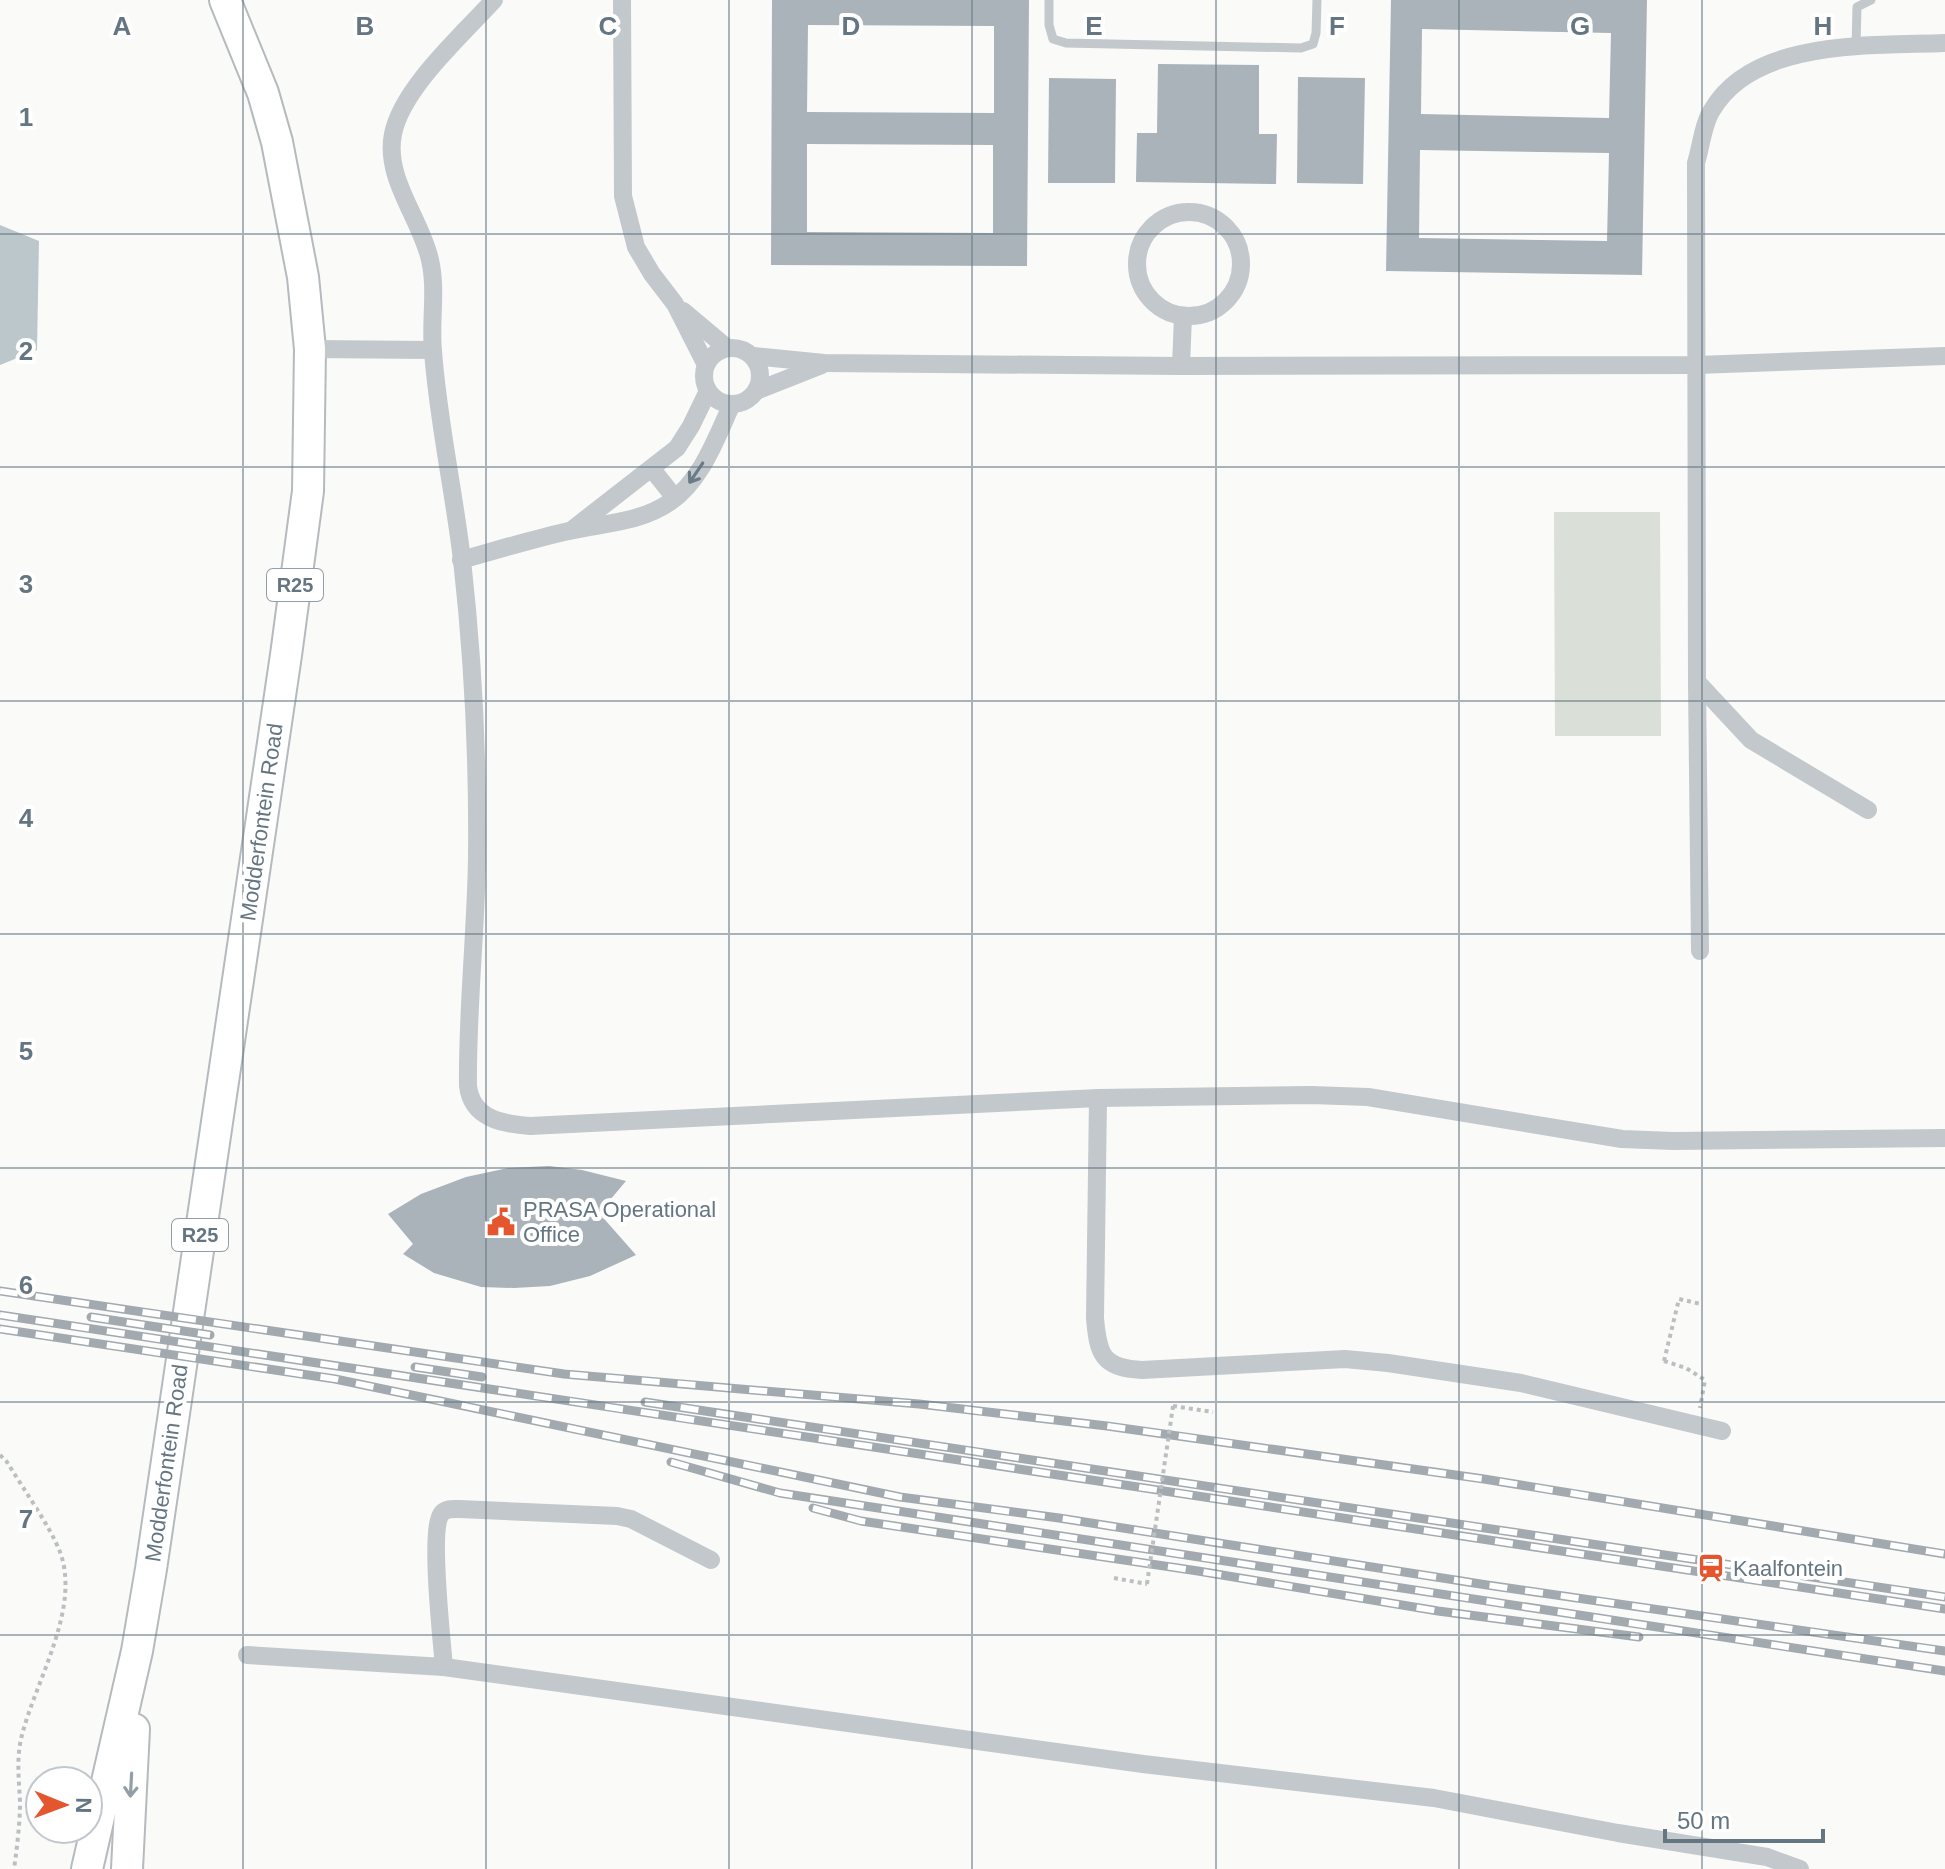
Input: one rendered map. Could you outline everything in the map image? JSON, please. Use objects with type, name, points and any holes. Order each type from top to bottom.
[{"type":"main road","name":"Modderfontein Road","points":[[87,1869],[137,1651],[306,506],[310,349],[303,277],[277,142],[263,93],[225,0]]},
{"type":"main road","name":"Modderfontein Road","points":[[127,1869],[137,1651]]},
{"type":"street","points":[[494,0],[419,82],[393,133],[396,175],[430,259],[432,350],[461,560],[473,708],[477,856],[468,1086],[470,1097],[482,1113],[499,1122],[530,1126],[1098,1098],[1311,1095],[1368,1097],[1572,1132],[1647,1140],[1945,1138]]},
{"type":"street","points":[[622,0],[623,196],[636,247],[675,304],[706,365]]},
{"type":"street","points":[[1700,951],[1696,163],[1711,111],[1736,80],[1780,58],[1856,46],[1945,43]]},
{"type":"street","points":[[1196,212],[1226,227],[1236,242],[1241,260],[1240,278],[1232,294],[1219,307],[1203,315],[1183,316],[1166,311],[1151,300],[1139,276],[1139,249],[1148,233],[1161,220],[1177,213],[1196,212]]},
{"type":"street","points":[[675,304],[727,348]]},
{"type":"street","points":[[1181,366],[1183,316]]},
{"type":"street","points":[[756,391],[760,373],[753,356],[745,350],[727,348],[718,351],[706,365],[704,374],[708,391],[715,398],[732,404],[741,403],[756,391],[824,363]]},
{"type":"street","points":[[310,349],[432,350]]},
{"type":"street","points":[[753,356],[824,363],[1181,366],[1697,365],[1945,356]]},
{"type":"street","points":[[571,530],[677,448],[708,391]]},
{"type":"street","points":[[461,560],[571,530],[610,525],[647,514],[675,498],[699,471],[732,404]]},
{"type":"street","points":[[652,469],[675,498]]},
{"type":"street","points":[[1697,682],[1751,740],[1868,810]]},
{"type":"street","points":[[1098,1098],[1095,1318],[1097,1341],[1103,1356],[1112,1365],[1142,1370],[1345,1359],[1388,1363],[1521,1383],[1722,1431]]},
{"type":"street","points":[[444,1667],[435,1550],[440,1515],[445,1511],[460,1509],[617,1516],[631,1519],[711,1560]]},
{"type":"street","points":[[247,1655],[444,1667],[1143,1764],[1434,1798],[1767,1857],[1800,1869]]},
{"type":"lane","points":[[1049,0],[1049,25],[1053,39],[1066,43],[1301,48],[1313,44],[1317,0]]},
{"type":"lane","points":[[1856,46],[1857,7],[1871,0]]},
{"type":"path","points":[[1697,1426],[1705,1380],[1686,1368],[1664,1361],[1679,1299],[1701,1304]]},
{"type":"path","points":[[1114,1578],[1147,1584],[1173,1406],[1213,1412]]},
{"type":"path","points":[[0,1455],[59,1550],[66,1573],[64,1599],[55,1637],[22,1735],[14,1869]]},
{"type":"shaded area","points":[[0,225],[39,241],[37,350],[0,365]]},
{"type":"shaded area","points":[[1554,512],[1660,512],[1661,736],[1555,736]]},
{"type":"building","points":[[772,0],[1029,0],[1027,266],[771,265]],"holes":[[[808,25],[994,26],[994,113],[807,112]],[[807,144],[993,145],[993,233],[807,232]]]},
{"type":"building","points":[[1391,0],[1647,0],[1642,275],[1386,271]],"holes":[[[1422,29],[1611,33],[1609,118],[1421,114]],[[1420,150],[1609,153],[1607,241],[1419,238]]]},
{"type":"building","points":[[1158,64],[1259,65],[1259,134],[1277,134],[1276,184],[1136,182],[1137,133],[1157,133]]},
{"type":"building","points":[[1298,77],[1365,78],[1363,184],[1297,183]]},
{"type":"building","points":[[1049,78],[1116,79],[1115,183],[1048,183]]},
{"type":"building","name":"PRASA Operational Office","points":[[549,1166],[626,1181],[599,1213],[636,1255],[590,1276],[550,1286],[514,1288],[481,1287],[434,1273],[403,1254],[413,1244],[388,1214],[421,1194],[466,1177],[508,1168]]},
{"type":"railway","points":[[0,1291],[564,1374],[919,1404],[1107,1426],[1484,1479],[1945,1554]]},
{"type":"railway","points":[[0,1315],[1945,1609]]},
{"type":"railway","points":[[91,1317],[210,1335]]},
{"type":"railway","points":[[0,1329],[335,1379],[900,1497],[1059,1518],[1487,1585],[1945,1651]]},
{"type":"railway","points":[[415,1367],[482,1377]]},
{"type":"railway","points":[[645,1402],[1945,1597]]},
{"type":"railway","points":[[671,1462],[780,1493],[1945,1671]]},
{"type":"railway","points":[[813,1508],[861,1521],[1198,1571],[1438,1611],[1639,1637]]},
{"type":"place","name":"PRASA Operational Office","points":[[501,1222]]},
{"type":"place","name":"Kaalfontein","points":[[1711,1568]]}]
